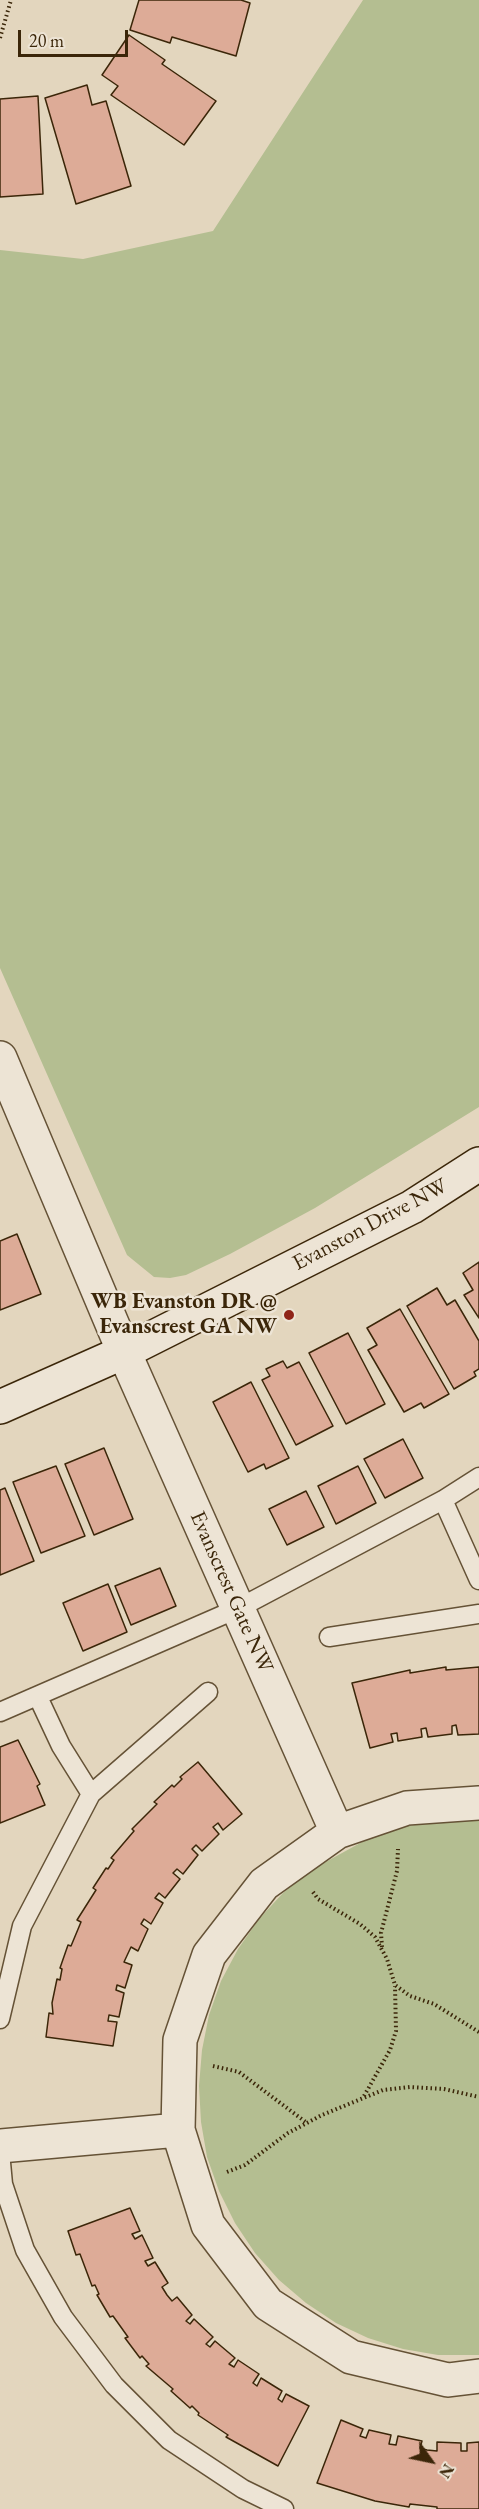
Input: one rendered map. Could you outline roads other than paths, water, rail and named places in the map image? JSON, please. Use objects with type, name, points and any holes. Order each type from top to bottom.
[{"type":"street","name":"Evanscrest Gate NW","points":[[0,1058],[9,1100],[239,1608],[337,1832]]},
{"type":"street","name":"Evanston Drive NW","points":[[0,1407],[124,1352],[412,1207],[479,1164]]},
{"type":"street","points":[[479,1803],[407,1808],[337,1832],[264,1884],[209,1955],[180,2040],[178,2130],[208,2225],[268,2304],[351,2357],[448,2380],[479,2376]]},
{"type":"street","points":[[0,2146],[178,2130]]},
{"type":"lane","points":[[0,1712],[239,1608],[443,1500],[479,1477]]},
{"type":"lane","points":[[443,1500],[479,1580]]},
{"type":"lane","points":[[329,1637],[479,1614]]},
{"type":"lane","points":[[0,2019],[22,1926],[92,1794],[208,1692]]},
{"type":"lane","points":[[38,1697],[61,1746],[92,1794]]},
{"type":"lane","points":[[0,2152],[3,2184],[25,2250],[63,2317],[114,2385],[169,2440],[243,2489],[284,2509]]},
{"type":"place","name":"WB Evanston DR @ Evanscrest GA NW","points":[[289,1315]]}]
